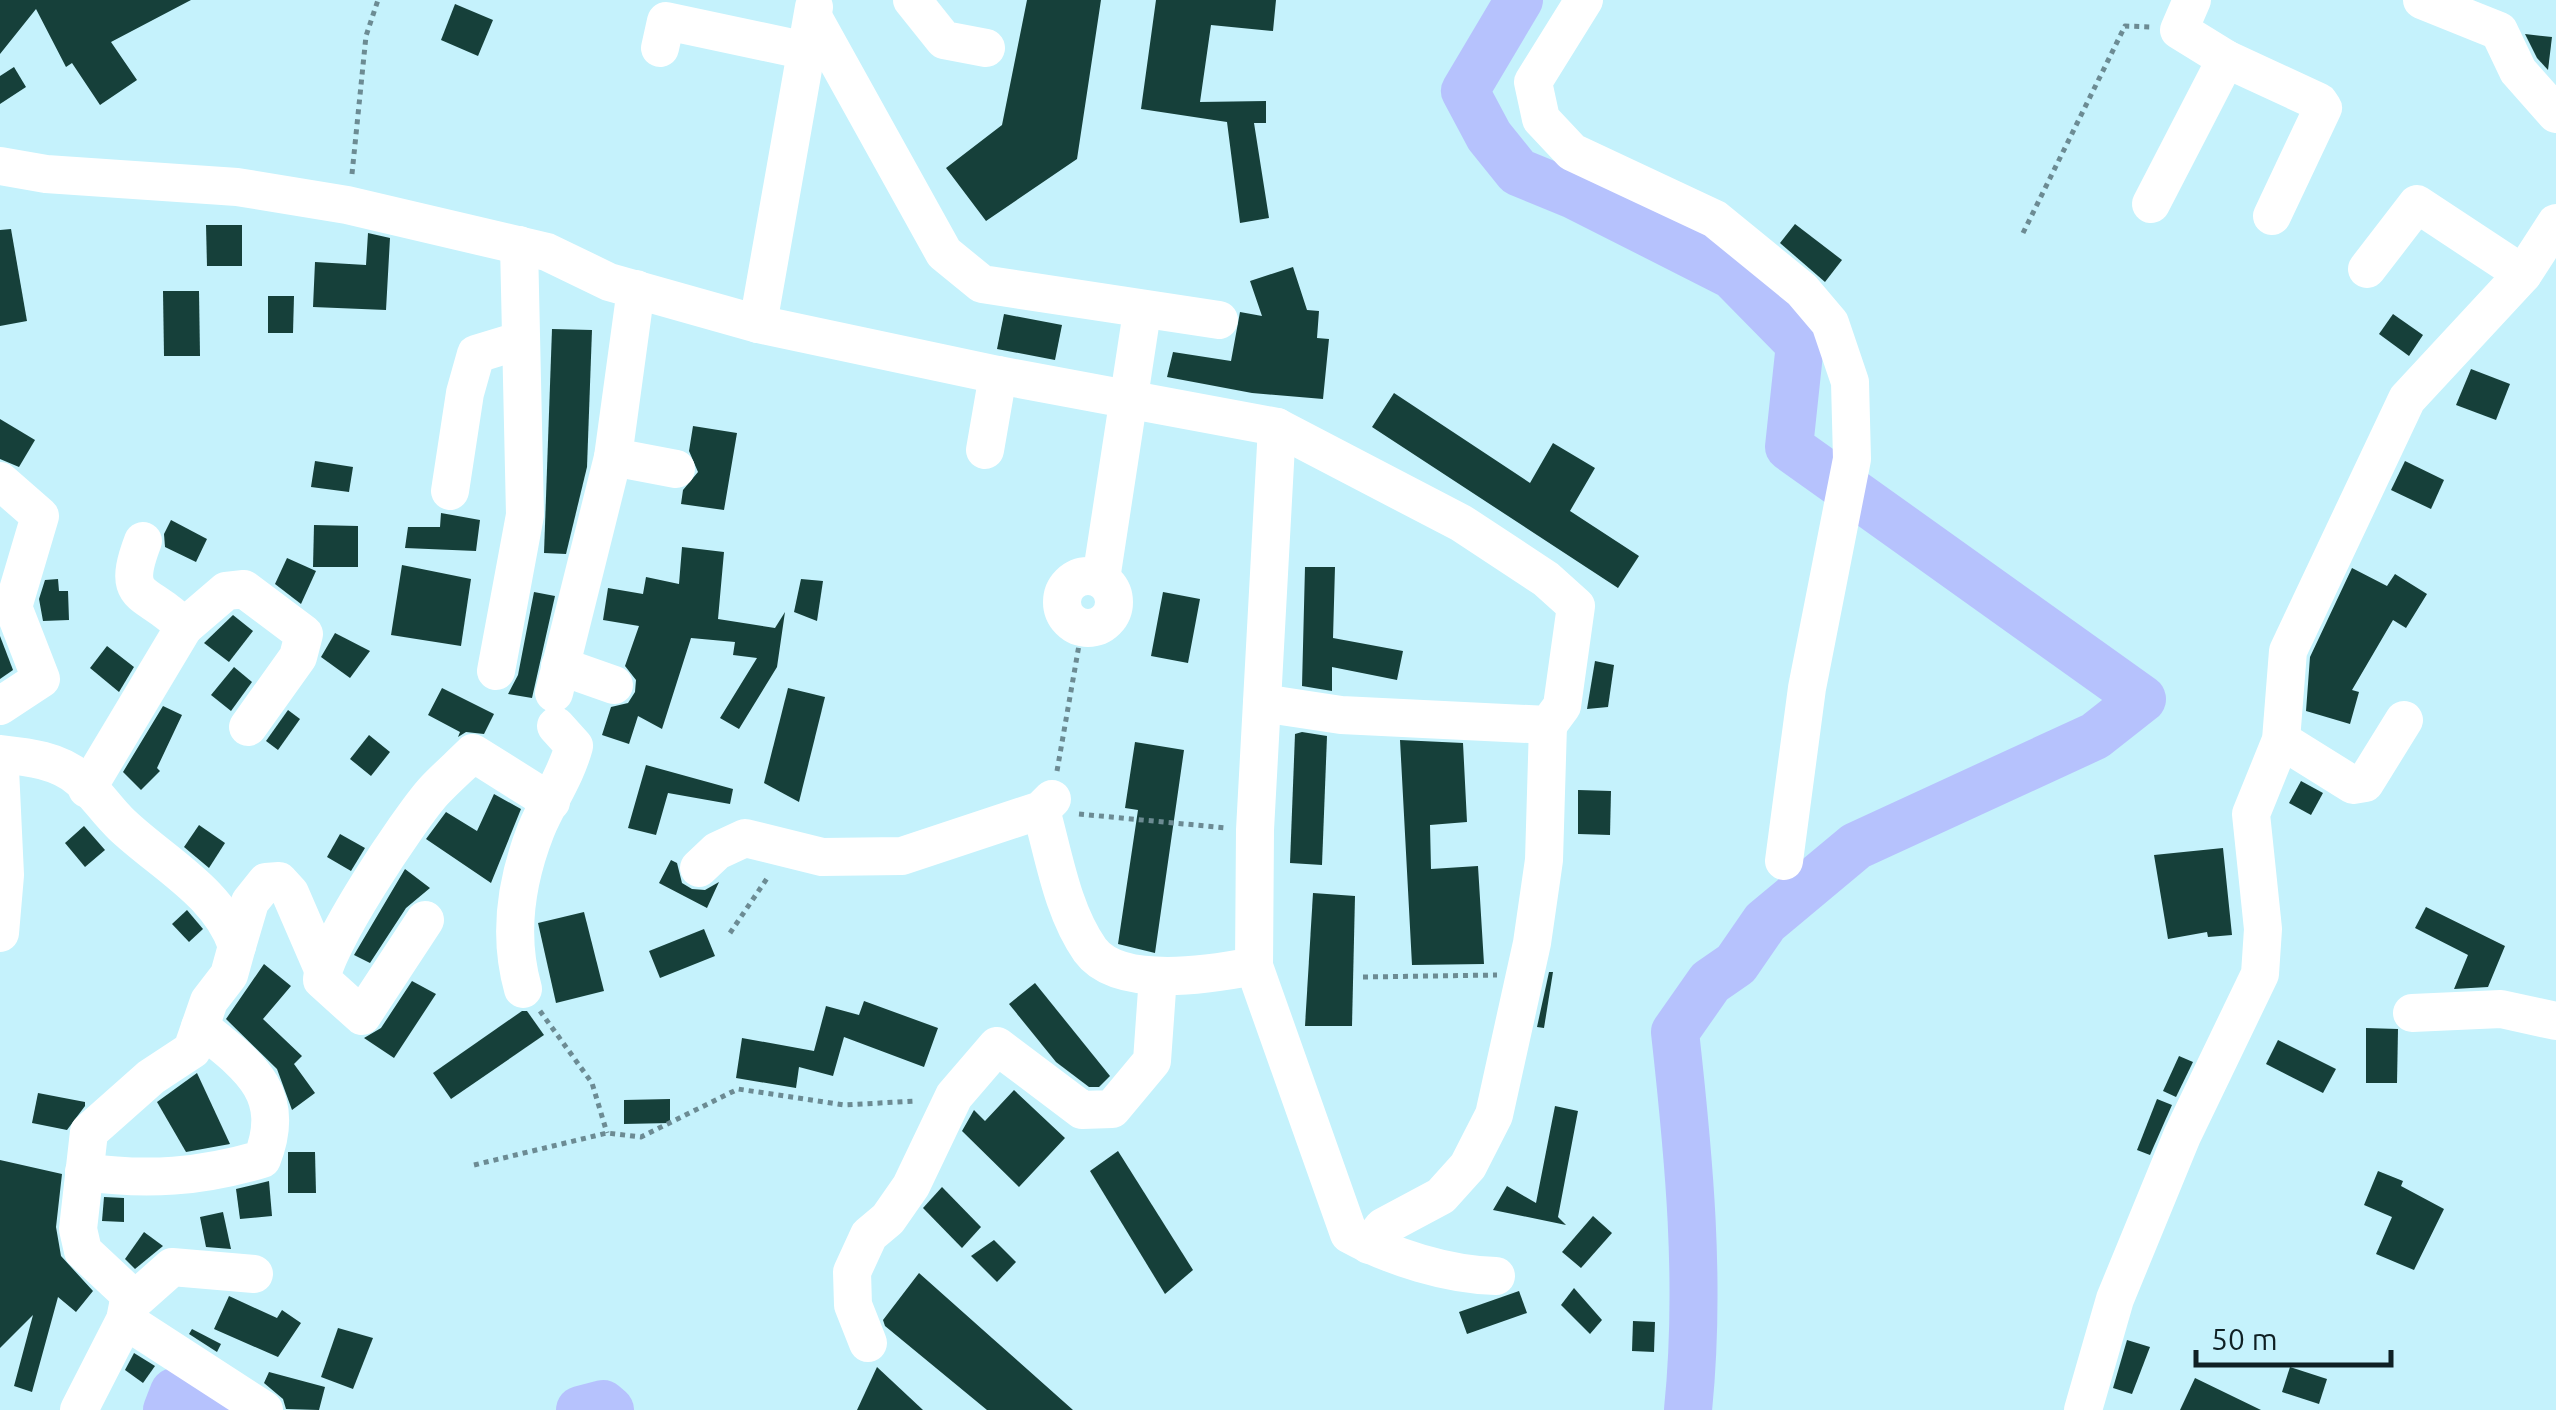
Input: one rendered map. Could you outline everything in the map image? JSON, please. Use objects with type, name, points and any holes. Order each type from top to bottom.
[{"type":"street","points":[[915,0],[944,40],[986,48]]},
{"type":"street","points":[[1584,0],[1562,30],[1534,82],[1541,119],[1572,152],[1715,220],[1802,290],[1830,323],[1850,382],[1852,460],[1807,688],[1784,861]]},
{"type":"street","points":[[2422,0],[2498,16],[2518,70],[2556,114]]},
{"type":"street","points":[[2185,15],[2226,59],[2319,102],[2324,108],[2272,216]]},
{"type":"street","points":[[660,48],[666,21],[812,23]]},
{"type":"street","points":[[812,23],[944,253],[961,271],[982,284],[1142,312],[1219,320]]},
{"type":"street","points":[[758,324],[812,23]]},
{"type":"street","points":[[2151,204],[2226,59]]},
{"type":"street","points":[[0,166],[46,174],[237,187],[347,205],[547,252],[609,282],[758,324],[998,375],[1277,427],[1462,523],[1546,578],[1576,606],[1562,706],[1548,725],[1544,860],[1524,978],[1494,1114],[1468,1166],[1441,1196],[1383,1227],[1370,1245]]},
{"type":"street","points":[[2367,269],[2417,204],[2523,274]]},
{"type":"street","points":[[2082,1410],[2115,1299],[2182,1136],[2260,974],[2263,929],[2251,814],[2281,740],[2288,651],[2407,398],[2523,274],[2556,223]]},
{"type":"street","points":[[496,671],[524,515],[519,245]]},
{"type":"street","points":[[523,988],[515,960],[517,891],[536,829],[574,746],[557,695],[613,457],[636,289]]},
{"type":"street","points":[[1082,628],[1101,625],[1114,609],[1111,590],[1101,579],[1142,312]]},
{"type":"street","points":[[450,491],[464,393],[476,354],[519,340]]},
{"type":"street","points":[[985,450],[998,375]]},
{"type":"street","points":[[1277,427],[1255,830],[1254,966],[1349,1234],[1370,1245],[1468,1276],[1496,1276]]},
{"type":"street","points":[[613,457],[676,468]]},
{"type":"street","points":[[0,481],[40,516],[14,607],[41,679],[0,706]]},
{"type":"street","points":[[143,542],[131,573],[136,590],[184,628]]},
{"type":"street","points":[[88,789],[184,628],[226,591],[244,589],[304,634],[298,658],[248,727]]},
{"type":"street","points":[[557,695],[614,685]]},
{"type":"street","points":[[1262,703],[1341,715],[1548,725]]},
{"type":"street","points":[[2281,740],[2353,785],[2365,782],[2404,720]]},
{"type":"street","points":[[0,754],[42,759],[81,780],[144,846],[218,906],[238,946]]},
{"type":"street","points":[[322,966],[431,794],[473,754],[550,802]]},
{"type":"street","points":[[0,769],[5,876],[0,933]]},
{"type":"street","points":[[699,868],[717,850],[746,838],[822,857],[902,856],[1046,804],[1069,909],[1092,953],[1123,969],[1158,976],[1187,978],[1254,966]]},
{"type":"street","points":[[79,1410],[126,1313],[130,1295],[83,1251],[78,1229],[89,1132],[151,1077],[192,1050],[209,1001],[229,975],[250,902],[266,882],[279,881],[290,893],[322,966],[322,980],[362,1016],[425,920]]},
{"type":"street","points":[[868,1343],[853,1305],[852,1272],[869,1234],[912,1186],[954,1096],[997,1046],[1082,1110],[1112,1109],[1152,1061],[1158,976]]},
{"type":"street","points":[[2412,1013],[2501,1009],[2556,1021]]},
{"type":"street","points":[[84,1172],[134,1180],[189,1178],[262,1160],[273,1131],[268,1094],[244,1062],[200,1028]]},
{"type":"street","points":[[126,1313],[172,1266],[254,1274]]},
{"type":"street","points":[[126,1313],[264,1410]]},
{"type":"path","points":[[347,205],[366,36],[378,0]]},
{"type":"path","points":[[2023,233],[2126,26],[2185,15]]},
{"type":"path","points":[[1082,628],[1046,804],[1255,830]]},
{"type":"path","points":[[730,932],[787,850]]},
{"type":"path","points":[[1364,977],[1484,973],[1524,978]]},
{"type":"path","points":[[523,988],[592,1084],[607,1133]]},
{"type":"path","points":[[474,1165],[607,1133],[642,1137],[738,1090],[844,1105],[954,1096]]},
{"type":"building","points":[[0,0],[191,0],[111,42],[137,80],[100,105],[72,63],[66,67],[36,9],[0,54]]},
{"type":"building","points":[[1027,0],[1101,0],[1077,159],[986,221],[946,168],[1002,125]]},
{"type":"building","points":[[1156,0],[1276,0],[1273,31],[1211,25],[1200,102],[1266,101],[1266,123],[1254,123],[1269,218],[1240,223],[1227,122],[1141,109]]},
{"type":"building","points":[[455,4],[493,20],[478,56],[441,40]]},
{"type":"building","points":[[2525,34],[2552,37],[2548,70],[2537,58]]},
{"type":"building","points":[[14,67],[26,87],[0,104],[0,76]]},
{"type":"building","points":[[1795,224],[1842,260],[1825,282],[1780,243]]},
{"type":"building","points":[[206,225],[242,225],[242,266],[207,266]]},
{"type":"building","points":[[11,229],[27,321],[0,326],[0,230]]},
{"type":"building","points":[[368,233],[390,238],[386,310],[313,307],[315,262],[366,265]]},
{"type":"building","points":[[1293,267],[1307,310],[1319,311],[1317,338],[1329,339],[1323,399],[1252,393],[1167,377],[1173,352],[1231,361],[1240,312],[1262,316],[1250,281]]},
{"type":"building","points":[[163,291],[199,291],[200,356],[164,356]]},
{"type":"building","points":[[268,296],[294,296],[293,333],[268,333]]},
{"type":"building","points":[[1004,314],[1062,325],[1055,360],[997,349]]},
{"type":"building","points":[[2393,314],[2423,335],[2409,356],[2379,334]]},
{"type":"building","points":[[552,329],[592,330],[587,467],[566,554],[544,553]]},
{"type":"building","points":[[2471,369],[2510,384],[2496,420],[2456,405]]},
{"type":"building","points":[[1394,393],[1530,483],[1553,443],[1595,468],[1570,511],[1639,556],[1618,588],[1372,427]]},
{"type":"building","points":[[0,419],[35,440],[19,467],[0,459]]},
{"type":"building","points":[[693,426],[737,433],[724,510],[681,504],[683,490],[698,472],[689,451]]},
{"type":"building","points":[[315,461],[353,467],[349,492],[311,487]]},
{"type":"building","points":[[2405,461],[2444,480],[2431,509],[2391,490]]},
{"type":"building","points":[[441,513],[480,520],[476,551],[405,548],[408,527],[440,527]]},
{"type":"building","points":[[171,520],[207,539],[196,562],[165,547],[164,534]]},
{"type":"building","points":[[314,525],[358,526],[358,567],[313,567]]},
{"type":"building","points":[[682,547],[724,552],[718,619],[775,628],[785,612],[777,667],[739,729],[720,718],[757,658],[733,655],[735,642],[691,638],[662,729],[638,716],[629,744],[602,735],[611,707],[628,703],[635,692],[636,680],[625,666],[639,626],[603,620],[608,588],[643,594],[646,577],[679,584]]},
{"type":"building","points":[[287,558],[316,571],[301,604],[275,584]]},
{"type":"building","points":[[402,565],[471,579],[461,646],[391,635]]},
{"type":"building","points":[[1305,567],[1335,567],[1333,638],[1403,651],[1397,680],[1332,667],[1332,691],[1302,686]]},
{"type":"building","points":[[2352,568],[2387,586],[2395,574],[2427,594],[2406,628],[2393,620],[2352,690],[2359,692],[2350,724],[2306,711],[2310,657]]},
{"type":"building","points":[[58,579],[59,591],[68,591],[69,620],[43,621],[39,599],[45,580]]},
{"type":"building","points":[[801,579],[823,581],[817,621],[794,612]]},
{"type":"building","points":[[534,592],[555,596],[532,698],[508,694],[518,675]]},
{"type":"building","points":[[1163,592],[1200,599],[1188,663],[1151,656]]},
{"type":"building","points":[[233,615],[253,631],[229,662],[204,643]]},
{"type":"building","points":[[335,633],[370,651],[350,678],[321,657]]},
{"type":"building","points":[[0,636],[13,670],[0,679]]},
{"type":"building","points":[[107,646],[134,667],[119,692],[90,668]]},
{"type":"building","points":[[1595,661],[1614,665],[1608,707],[1587,709]]},
{"type":"building","points":[[234,667],[252,682],[231,711],[211,695]]},
{"type":"building","points":[[442,688],[494,714],[484,734],[466,732],[458,737],[460,732],[428,715]]},
{"type":"building","points":[[788,688],[825,697],[799,802],[764,783]]},
{"type":"building","points":[[163,706],[182,715],[157,768],[160,771],[141,790],[123,772]]},
{"type":"building","points":[[288,710],[300,719],[278,750],[266,741]]},
{"type":"building","points":[[1295,734],[1327,736],[1322,865],[1290,863]]},
{"type":"building","points":[[369,735],[390,752],[371,776],[350,759]]},
{"type":"building","points":[[1400,740],[1463,743],[1467,822],[1430,825],[1431,869],[1478,866],[1484,964],[1412,965]]},
{"type":"building","points":[[1135,742],[1184,750],[1155,953],[1118,944],[1138,810],[1125,808]]},
{"type":"building","points":[[646,765],[733,789],[730,804],[668,793],[656,835],[628,828]]},
{"type":"building","points":[[2301,781],[2323,793],[2311,815],[2289,803]]},
{"type":"building","points":[[1578,790],[1611,791],[1610,835],[1578,834]]},
{"type":"building","points":[[494,794],[521,809],[491,883],[426,839],[446,812],[477,831]]},
{"type":"building","points":[[199,825],[225,843],[209,868],[184,847]]},
{"type":"building","points":[[84,826],[105,850],[85,867],[65,843]]},
{"type":"building","points":[[340,834],[365,848],[351,871],[327,857]]},
{"type":"building","points":[[2223,848],[2232,935],[2208,937],[2207,932],[2168,939],[2154,855]]},
{"type":"building","points":[[671,860],[677,863],[682,883],[692,889],[705,890],[719,882],[707,908],[659,883]]},
{"type":"building","points":[[405,869],[430,888],[406,908],[370,963],[354,955]]},
{"type":"building","points":[[1313,893],[1355,896],[1352,1026],[1305,1026]]},
{"type":"building","points":[[2426,907],[2505,946],[2488,987],[2454,989],[2468,955],[2415,928]]},
{"type":"building","points":[[187,910],[203,929],[189,942],[172,924]]},
{"type":"building","points":[[584,912],[604,991],[556,1003],[538,923]]},
{"type":"building","points":[[704,929],[715,956],[660,978],[649,951]]},
{"type":"building","points":[[264,964],[291,986],[263,1019],[302,1056],[294,1064],[315,1093],[292,1110],[277,1069],[226,1019]]},
{"type":"building","points":[[1549,972],[1553,972],[1544,1028],[1537,1027]]},
{"type":"building","points":[[412,981],[436,994],[394,1058],[364,1038],[381,1028]]},
{"type":"building","points":[[1035,983],[1110,1076],[1099,1087],[1089,1087],[1056,1062],[1009,1004]]},
{"type":"building","points":[[864,1001],[938,1028],[924,1067],[844,1037],[833,1076],[799,1067],[796,1088],[736,1078],[742,1038],[814,1051],[826,1006],[859,1015]]},
{"type":"building","points":[[527,1011],[544,1035],[451,1099],[433,1073]]},
{"type":"building","points":[[2366,1028],[2398,1029],[2397,1083],[2366,1083]]},
{"type":"building","points":[[2278,1040],[2336,1069],[2323,1093],[2266,1064]]},
{"type":"building","points":[[2179,1056],[2193,1062],[2176,1097],[2163,1091]]},
{"type":"building","points":[[197,1073],[230,1144],[186,1152],[157,1102]]},
{"type":"building","points":[[1014,1090],[1065,1138],[1019,1187],[962,1131],[974,1110],[985,1121]]},
{"type":"building","points":[[38,1093],[85,1102],[85,1106],[67,1130],[32,1123]]},
{"type":"building","points":[[670,1099],[670,1123],[624,1124],[624,1100]]},
{"type":"building","points":[[2157,1099],[2172,1105],[2150,1155],[2137,1150]]},
{"type":"building","points":[[1555,1106],[1578,1111],[1558,1217],[1566,1225],[1493,1210],[1507,1186],[1536,1203]]},
{"type":"building","points":[[1118,1151],[1193,1270],[1165,1294],[1090,1171]]},
{"type":"building","points":[[288,1152],[315,1152],[316,1193],[288,1193]]},
{"type":"building","points":[[0,1160],[62,1174],[56,1227],[61,1256],[93,1291],[76,1312],[58,1297],[32,1392],[14,1386],[33,1315],[0,1348]]},
{"type":"building","points":[[2378,1171],[2403,1181],[2401,1186],[2444,1209],[2414,1270],[2376,1254],[2392,1217],[2364,1205]]},
{"type":"building","points":[[269,1181],[272,1216],[240,1219],[236,1189]]},
{"type":"building","points":[[942,1187],[981,1227],[962,1248],[923,1208]]},
{"type":"building","points":[[104,1197],[124,1198],[124,1222],[102,1221]]},
{"type":"building","points":[[223,1212],[231,1249],[206,1247],[200,1217]]},
{"type":"building","points":[[1593,1216],[1612,1233],[1581,1268],[1562,1252]]},
{"type":"building","points":[[144,1232],[163,1246],[135,1269],[125,1259]]},
{"type":"building","points":[[994,1240],[1016,1262],[997,1282],[971,1256]]},
{"type":"building","points":[[919,1273],[1073,1410],[987,1410],[885,1326],[883,1320]]},
{"type":"building","points":[[1574,1288],[1602,1320],[1590,1334],[1561,1305]]},
{"type":"building","points":[[1519,1291],[1527,1313],[1467,1334],[1459,1312]]},
{"type":"building","points":[[229,1296],[277,1318],[282,1310],[301,1323],[278,1357],[214,1329]]},
{"type":"building","points":[[1633,1321],[1655,1322],[1654,1352],[1632,1351]]},
{"type":"building","points":[[338,1328],[373,1338],[353,1389],[321,1377]]},
{"type":"building","points":[[192,1329],[221,1344],[217,1352],[189,1334]]},
{"type":"building","points":[[2127,1340],[2150,1347],[2132,1394],[2113,1388]]},
{"type":"building","points":[[134,1353],[155,1366],[143,1383],[125,1370]]},
{"type":"building","points":[[877,1367],[923,1410],[857,1410]]},
{"type":"building","points":[[2290,1367],[2327,1379],[2319,1404],[2282,1392]]},
{"type":"building","points":[[269,1372],[325,1387],[319,1410],[286,1409],[283,1399],[264,1383]]},
{"type":"building","points":[[2195,1378],[2261,1410],[2180,1410]]},
{"type":"waterway","points":[[1519,0],[1465,91],[1489,136],[1518,172],[1574,195],[1732,275],[1800,344],[1789,447],[2142,699],[2095,736],[1856,846],[1765,922],[1736,964],[1710,982],[1675,1032],[1689,1173],[1693,1268],[1688,1410]]},
{"type":"waterway","points":[[167,1410],[174,1392],[217,1410]]},
{"type":"waterway","points":[[580,1410],[603,1404],[610,1410]]}]
